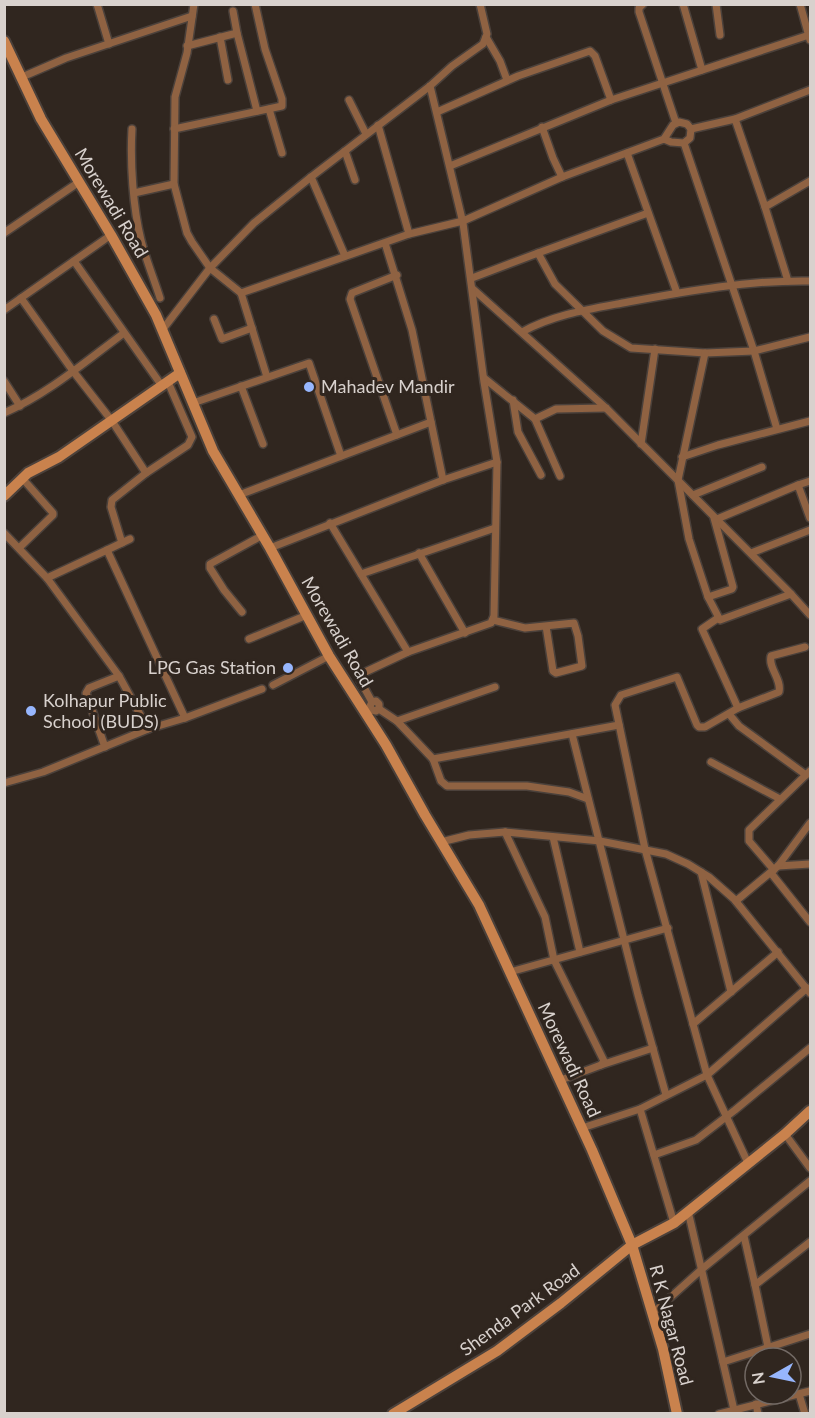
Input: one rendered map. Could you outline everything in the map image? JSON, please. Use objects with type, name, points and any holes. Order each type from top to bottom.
[{"type":"main road","name":"Morewadi Road","points":[[4,41],[41,119],[111,235],[163,329],[213,451],[270,548],[329,656],[372,709],[402,776],[479,905],[561,1080],[632,1245]]},
{"type":"main road","points":[[4,496],[22,478],[59,457],[180,373]]},
{"type":"main road","name":"Shenda Park Road","points":[[393,1413],[497,1352],[632,1245],[674,1222],[785,1134],[810,1111]]},
{"type":"main road","name":"R K Nagar Road","points":[[632,1245],[663,1348],[677,1413]]},
{"type":"street","points":[[97,4],[109,44]]},
{"type":"street","points":[[194,4],[175,97],[174,184],[187,233],[210,268],[241,293],[267,377]]},
{"type":"street","points":[[174,129],[283,104],[265,49],[255,4]]},
{"type":"street","points":[[480,4],[486,38],[500,61],[507,80]]},
{"type":"street","points":[[643,4],[639,12],[676,123]]},
{"type":"street","points":[[683,4],[702,70]]},
{"type":"street","points":[[716,4],[720,35]]},
{"type":"street","points":[[450,166],[610,100],[810,37],[800,4]]},
{"type":"street","points":[[233,11],[257,111]]},
{"type":"street","points":[[22,77],[66,58],[192,16]]},
{"type":"street","points":[[187,46],[237,33]]},
{"type":"street","points":[[220,37],[228,80]]},
{"type":"street","points":[[163,329],[210,268],[254,223],[483,44],[486,38]]},
{"type":"street","points":[[437,112],[507,80],[590,51],[595,56],[610,100]]},
{"type":"street","points":[[430,86],[463,221],[497,462],[494,620]]},
{"type":"street","points":[[691,129],[735,119],[810,90]]},
{"type":"street","points":[[349,100],[366,134]]},
{"type":"street","points":[[269,109],[282,153]]},
{"type":"street","points":[[735,119],[788,281]]},
{"type":"street","points":[[676,123],[684,123],[691,129]]},
{"type":"street","points":[[241,293],[409,234],[463,221],[562,177],[664,139],[676,123]]},
{"type":"street","points":[[378,125],[409,234]]},
{"type":"street","points":[[542,127],[562,177]]},
{"type":"street","points":[[132,129],[134,193],[140,240],[160,298]]},
{"type":"street","points":[[664,139],[684,143],[690,138],[691,129]]},
{"type":"street","points":[[684,143],[754,351],[777,429]]},
{"type":"street","points":[[345,151],[355,180]]},
{"type":"street","points":[[627,153],[677,293]]},
{"type":"street","points":[[310,177],[345,256]]},
{"type":"street","points":[[765,207],[810,180]]},
{"type":"street","points":[[4,233],[79,182]]},
{"type":"street","points":[[134,193],[174,184]]},
{"type":"street","points":[[472,278],[648,213]]},
{"type":"street","points":[[4,309],[111,235]]},
{"type":"street","points":[[385,243],[397,275],[412,330],[443,480]]},
{"type":"street","points":[[538,253],[555,284],[603,331],[630,348],[705,353],[754,351],[810,337]]},
{"type":"street","points":[[47,578],[126,541],[111,503],[146,473],[188,445],[192,437],[180,406],[124,333],[75,261]]},
{"type":"street","points":[[397,275],[352,292],[350,296],[397,435]]},
{"type":"street","points":[[522,332],[541,321],[582,310],[677,293],[732,285],[810,281]]},
{"type":"street","points":[[473,289],[606,408],[810,615]]},
{"type":"street","points":[[21,298],[73,372],[112,421],[146,473]]},
{"type":"street","points":[[214,319],[222,339],[252,328]]},
{"type":"street","points":[[4,413],[20,406],[73,372],[124,333]]},
{"type":"street","points":[[641,444],[655,349]]},
{"type":"street","points":[[705,353],[678,480],[689,539],[708,597],[718,618],[723,620],[791,594]]},
{"type":"street","points":[[193,403],[309,363],[341,456]]},
{"type":"street","points":[[484,378],[535,419],[560,476]]},
{"type":"street","points":[[4,381],[20,406]]},
{"type":"street","points":[[241,386],[263,444]]},
{"type":"street","points":[[513,400],[518,432],[541,475]]},
{"type":"street","points":[[535,419],[556,409],[606,408]]},
{"type":"street","points":[[682,457],[718,445],[810,421]]},
{"type":"street","points":[[239,495],[431,422]]},
{"type":"street","points":[[270,548],[443,480],[497,462]]},
{"type":"street","points":[[693,495],[762,467]]},
{"type":"street","points":[[19,549],[53,515],[22,478]]},
{"type":"street","points":[[715,517],[810,481]]},
{"type":"street","points":[[798,485],[810,518]]},
{"type":"street","points":[[708,597],[732,589],[734,586],[715,517]]},
{"type":"street","points":[[330,523],[408,652]]},
{"type":"street","points":[[361,574],[495,528]]},
{"type":"street","points":[[751,553],[810,530]]},
{"type":"street","points":[[4,533],[47,578],[119,676],[148,729]]},
{"type":"street","points":[[242,612],[224,591],[210,568],[210,564],[263,536]]},
{"type":"street","points":[[106,550],[185,718]]},
{"type":"street","points":[[419,553],[465,633]]},
{"type":"street","points":[[249,639],[307,615]]},
{"type":"street","points":[[718,618],[702,629],[738,708]]},
{"type":"street","points":[[546,626],[553,671],[556,673],[582,666],[574,623],[525,628],[494,620],[465,633],[408,652],[361,674],[360,680],[372,709],[398,721],[433,759],[441,781],[447,786],[527,786],[569,792],[588,800]]},
{"type":"street","points":[[748,1163],[707,1075],[645,849],[615,705],[621,695],[674,677],[678,680],[699,727],[705,727],[738,708],[779,692],[780,686],[771,664],[771,656],[805,647]]},
{"type":"street","points":[[273,685],[329,656]]},
{"type":"street","points":[[105,747],[86,693],[89,688],[119,676]]},
{"type":"street","points":[[398,721],[495,687]]},
{"type":"street","points":[[4,783],[44,772],[148,729],[185,718],[262,689]]},
{"type":"street","points":[[729,714],[739,726],[808,773],[752,826],[748,834],[749,841],[774,869],[810,922]]},
{"type":"street","points":[[433,759],[619,725]]},
{"type":"street","points":[[572,734],[666,1095]]},
{"type":"street","points":[[711,762],[780,799]]},
{"type":"street","points":[[736,901],[774,869],[810,823]]},
{"type":"street","points":[[441,842],[469,835],[505,832],[600,841],[666,854],[701,872],[736,901],[809,991],[707,1075],[640,1109],[582,1128]]},
{"type":"street","points":[[505,832],[545,917],[554,960],[602,1055],[604,1061],[601,1065]]},
{"type":"street","points":[[553,837],[580,952]]},
{"type":"street","points":[[774,869],[810,864]]},
{"type":"street","points":[[701,872],[731,992]]},
{"type":"street","points":[[510,972],[668,928]]},
{"type":"street","points":[[693,1024],[778,952]]},
{"type":"street","points":[[561,1080],[652,1048]]},
{"type":"street","points":[[654,1155],[696,1140],[810,1048]]},
{"type":"street","points":[[640,1109],[674,1222]]},
{"type":"street","points":[[785,1134],[810,1168]]},
{"type":"street","points":[[653,1313],[702,1269],[810,1181]]},
{"type":"street","points":[[688,1211],[734,1410]]},
{"type":"street","points":[[744,1236],[768,1346]]},
{"type":"street","points":[[755,1285],[810,1242]]},
{"type":"street","points":[[772,1346],[810,1335]]},
{"type":"street","points":[[723,1362],[743,1355]]},
{"type":"street","points":[[719,1413],[749,1406]]},
{"type":"place","name":"Mahadev Mandir","points":[[309,387]]},
{"type":"place","name":"LPG Gas Station","points":[[288,668]]},
{"type":"place","name":"Kolhapur Public School (BUDS)","points":[[31,711]]}]
